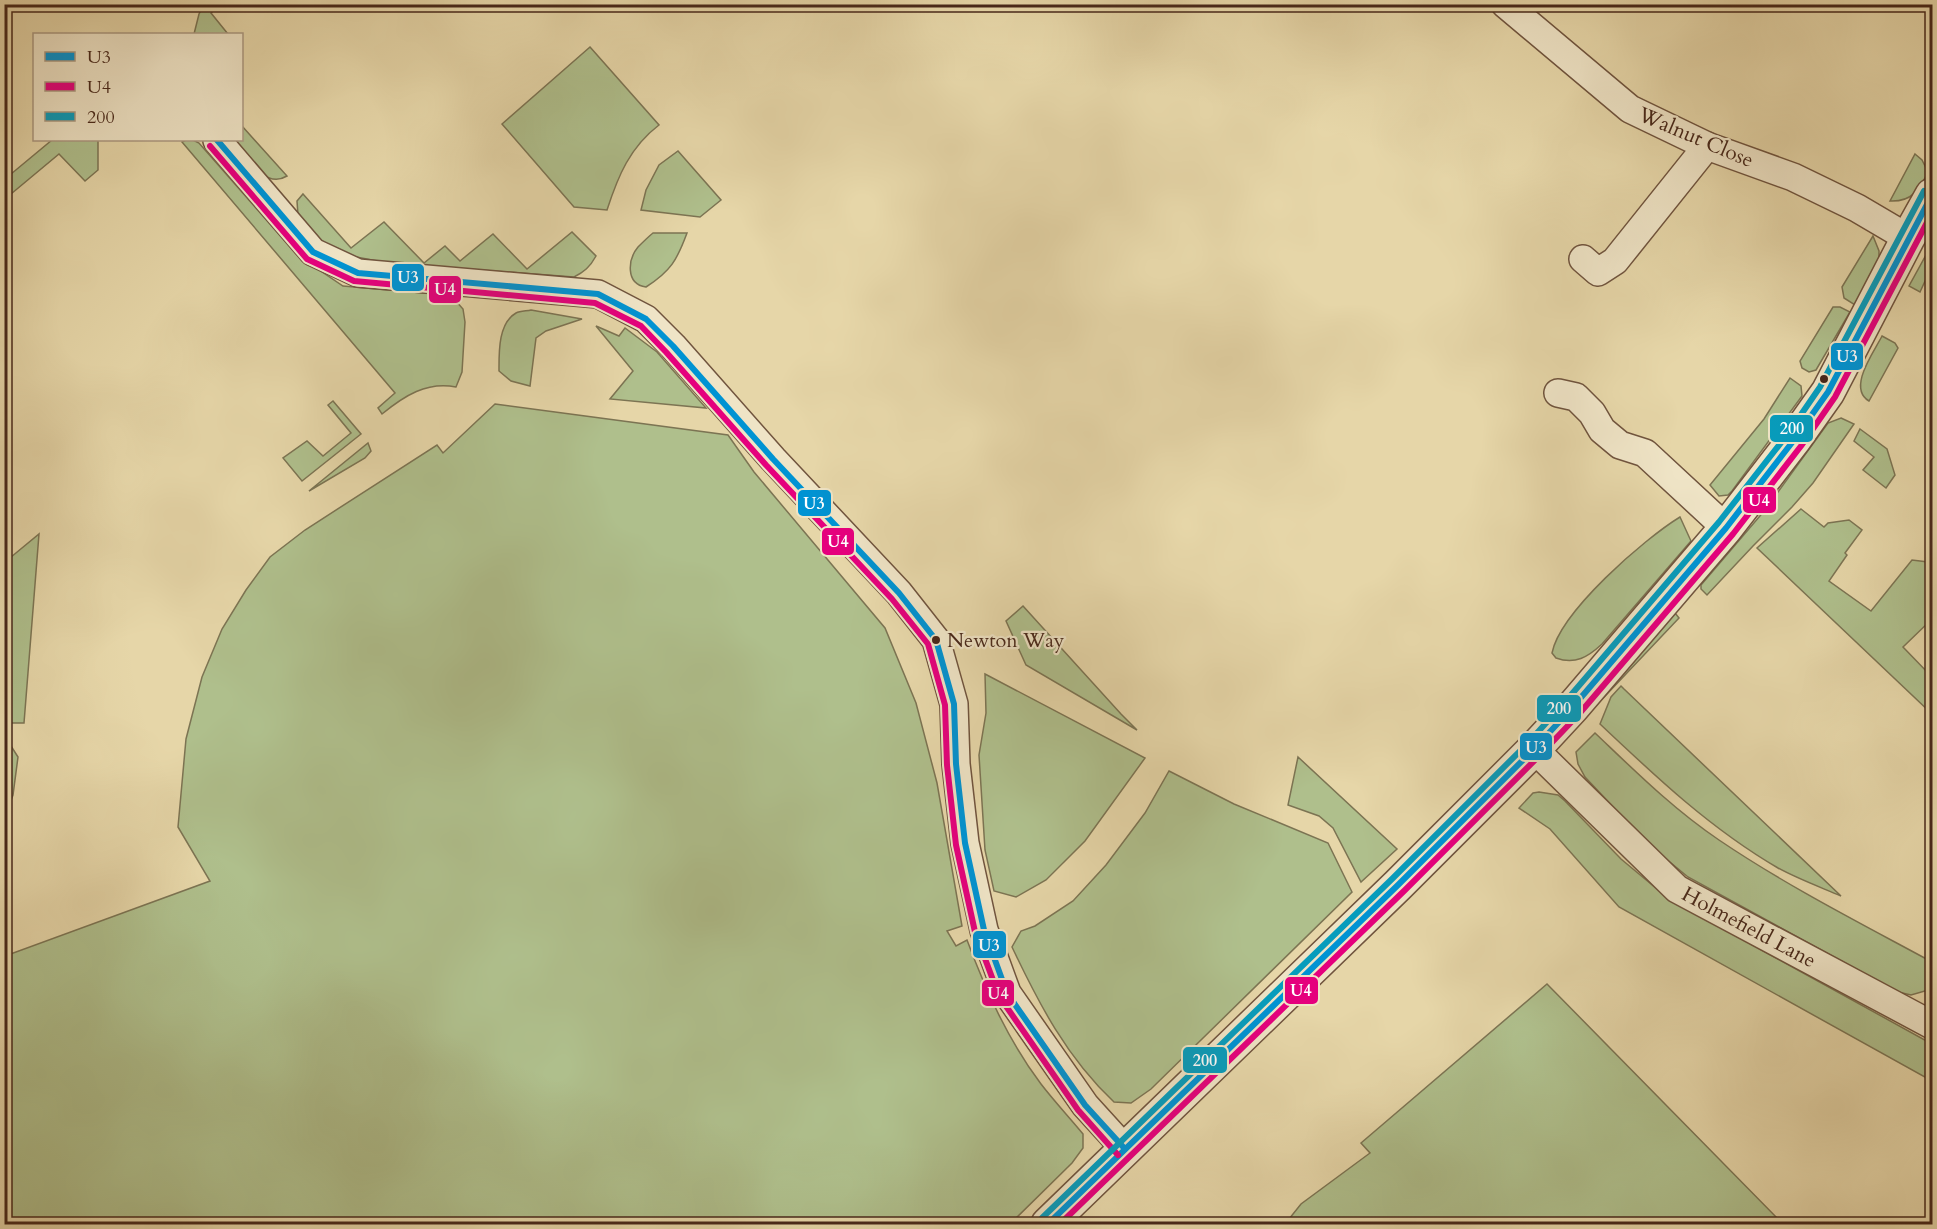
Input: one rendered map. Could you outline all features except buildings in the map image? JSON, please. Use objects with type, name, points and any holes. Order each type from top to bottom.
[{"type":"street","name":"Walnut Close","points":[[1504,4],[1630,109],[1707,146],[1793,177],[1857,208],[1908,238]]},
{"type":"street","points":[[218,141],[313,252],[358,273],[598,294],[646,319],[674,346],[773,459],[884,576],[936,640],[954,704],[956,764],[965,843],[984,930],[1007,993],[1085,1105],[1125,1149]]},
{"type":"street","points":[[1583,259],[1598,272],[1615,261],[1707,146]]},
{"type":"street","points":[[1048,1224],[1398,885],[1534,749],[1726,528],[1828,392],[1932,195]]},
{"type":"street","points":[[1558,393],[1576,397],[1592,413],[1602,430],[1620,445],[1645,453],[1726,528]]},
{"type":"street","name":"Holmefield Lane","points":[[1534,749],[1677,889],[1932,1025]]},
{"type":"green space","points":[[204,5],[220,5],[211,13],[227,33],[194,33]]},
{"type":"green space","points":[[590,47],[659,125],[640,143],[626,163],[607,210],[574,207],[502,124]]},
{"type":"green space","points":[[243,127],[287,176],[279,179],[271,178],[263,175],[249,162],[233,141],[243,141]]},
{"type":"green space","points":[[51,141],[98,141],[98,170],[85,181],[59,154],[5,199],[5,179]]},
{"type":"green space","points":[[182,142],[199,143],[297,255],[343,286],[435,294],[454,299],[463,309],[465,322],[462,372],[456,387],[426,388],[407,396],[382,414],[378,408],[395,393]]},
{"type":"green space","points":[[678,151],[721,200],[700,217],[641,210],[646,190],[659,165]]},
{"type":"green space","points":[[1915,154],[1922,160],[1928,172],[1925,178],[1914,194],[1898,201],[1890,201]]},
{"type":"green space","points":[[303,194],[351,248],[384,222],[424,263],[445,246],[460,261],[493,234],[527,269],[572,232],[596,256],[586,269],[574,277],[388,263],[351,256],[334,249],[314,235],[298,215],[297,201]]},
{"type":"green space","points":[[653,233],[687,233],[672,264],[662,276],[646,287],[634,281],[630,270],[632,258],[638,247]]},
{"type":"green space","points":[[1873,236],[1879,251],[1879,260],[1855,305],[1844,298],[1842,287]]},
{"type":"green space","points":[[1932,244],[1932,266],[1920,292],[1909,286]]},
{"type":"green space","points":[[1833,307],[1840,307],[1850,312],[1816,370],[1809,372],[1802,368],[1800,361]]},
{"type":"green space","points":[[531,310],[582,319],[546,331],[536,338],[530,386],[511,381],[499,371],[499,364],[501,339],[506,324],[516,313]]},
{"type":"green space","points":[[596,326],[619,336],[625,328],[657,352],[706,408],[610,399],[633,371]]},
{"type":"green space","points":[[1882,336],[1895,343],[1898,348],[1869,401],[1863,395],[1861,379]]},
{"type":"green space","points":[[1790,378],[1801,386],[1802,396],[1732,491],[1728,495],[1719,496],[1710,485],[1764,419]]},
{"type":"green space","points":[[333,401],[361,434],[302,481],[283,458],[307,441],[323,456],[351,433],[328,405]]},
{"type":"green space","points":[[495,404],[728,435],[754,472],[885,628],[916,703],[937,783],[962,926],[947,931],[956,946],[967,940],[990,996],[1018,1050],[1041,1084],[1083,1134],[1083,1148],[1072,1163],[1010,1224],[5,1224],[5,956],[210,881],[178,827],[186,739],[202,677],[222,629],[270,557],[305,530],[437,445],[443,453]]},
{"type":"green space","points":[[1841,418],[1854,424],[1813,483],[1707,595],[1701,589],[1701,585],[1765,510],[1828,423]]},
{"type":"green space","points":[[1860,429],[1887,449],[1895,475],[1886,488],[1863,470],[1874,457],[1854,441]]},
{"type":"green space","points":[[368,443],[371,451],[365,458],[309,491]]},
{"type":"green space","points":[[1801,509],[1824,527],[1828,523],[1849,520],[1862,530],[1829,581],[1871,611],[1912,560],[1928,562],[1932,576],[1932,619],[1903,647],[1932,677],[1932,714],[1757,548]]},
{"type":"green space","points":[[1680,517],[1691,541],[1602,644],[1592,653],[1575,660],[1556,658],[1552,653],[1558,636],[1587,598],[1626,559],[1664,527]]},
{"type":"green space","points":[[39,534],[24,723],[5,723],[5,562]]},
{"type":"green space","points":[[1023,606],[1137,730],[1026,665],[1006,621]]},
{"type":"green space","points":[[1675,613],[1679,618],[1590,712],[1588,708]]},
{"type":"green space","points":[[985,674],[1145,758],[1085,841],[1046,880],[1016,897],[994,891],[985,850],[979,755],[986,713]]},
{"type":"green space","points":[[1621,686],[1841,896],[1778,868],[1753,853],[1663,783],[1600,724],[1611,697]]},
{"type":"green space","points":[[1595,733],[1670,802],[1719,840],[1797,889],[1932,962],[1932,989],[1911,995],[1898,992],[1688,877],[1648,844],[1585,777],[1578,764],[1576,752]]},
{"type":"green space","points":[[5,745],[11,746],[18,757],[13,795],[5,816]]},
{"type":"green space","points":[[1298,757],[1397,849],[1361,882],[1333,828],[1319,816],[1288,805]]},
{"type":"green space","points":[[1169,771],[1234,804],[1328,843],[1352,892],[1151,1089],[1131,1103],[1114,1102],[1068,1049],[1033,989],[1012,947],[1021,931],[1035,926],[1073,901],[1106,865],[1145,813]]},
{"type":"green space","points":[[1533,793],[1558,795],[1621,859],[1669,899],[1932,1044],[1932,1081],[1619,907],[1550,829],[1519,808]]},
{"type":"green space","points":[[1547,984],[1783,1224],[1285,1224],[1301,1204],[1370,1153],[1361,1143]]},
{"type":"transit line","name":"U3","points":[[218,141],[313,252],[358,273],[598,294],[646,319],[899,593],[936,640],[954,704],[956,764],[965,843],[984,930],[1007,993],[1085,1105],[1125,1149]]},
{"type":"transit line","name":"U4","points":[[210,146],[307,259],[354,281],[595,303],[641,326],[766,465],[892,599],[928,644],[945,705],[947,765],[956,845],[975,932],[999,996],[1078,1110],[1118,1155]]},
{"type":"transit line","name":"200","points":[[1042,1218],[1392,879],[1528,743],[1565,702],[1719,522],[1787,435],[1820,387],[1924,191]]},
{"type":"transit line","name":"U3","points":[[1048,1224],[1398,885],[1572,708],[1726,528],[1828,392],[1932,195]]},
{"type":"transit line","name":"U4","points":[[1060,1224],[1404,891],[1579,714],[1733,534],[1801,446],[1835,397],[1932,213]]},
{"type":"place","name":"Newton Way","points":[[936,640]]}]
